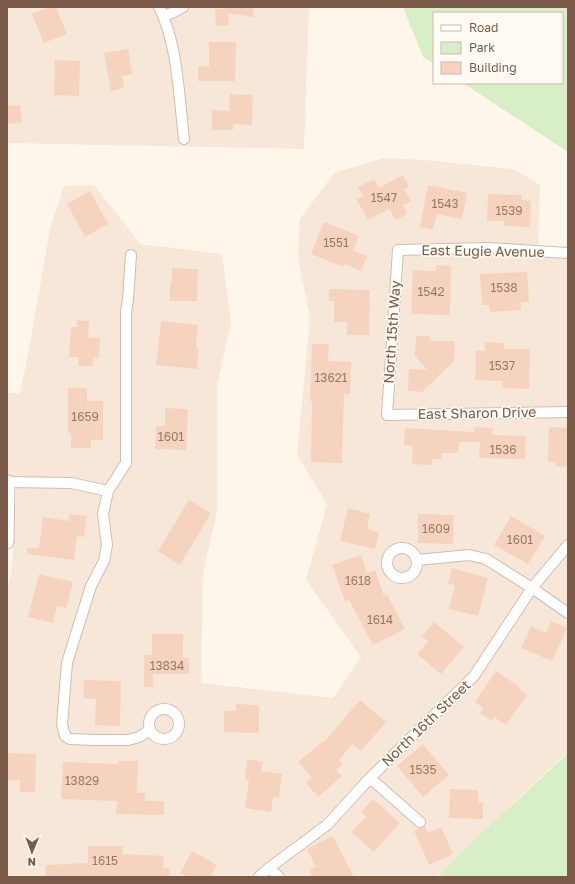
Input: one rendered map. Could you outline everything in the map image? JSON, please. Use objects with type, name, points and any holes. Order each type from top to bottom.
[{"type":"street","points":[[161,11],[172,13],[183,7]]},
{"type":"street","points":[[161,11],[168,28],[173,52],[184,139]]},
{"type":"street","name":"East Eugie Avenue","points":[[398,250],[488,248],[568,253]]},
{"type":"street","name":"North 15th Way","points":[[387,415],[398,250]]},
{"type":"street","points":[[131,255],[126,312],[126,463],[108,491],[103,514],[107,545],[105,556],[104,561],[91,586],[67,663],[62,724],[65,736],[70,739],[128,740],[139,737],[150,730]]},
{"type":"street","name":"East Sharon Drive","points":[[387,415],[568,412]]},
{"type":"street","points":[[7,542],[8,482],[71,483],[108,491]]},
{"type":"street","name":"North 16th Street","points":[[259,877],[327,825],[370,778],[474,676],[532,588],[568,545]]},
{"type":"street","points":[[418,560],[469,555],[486,558],[568,613]]},
{"type":"street","points":[[370,778],[420,822]]},
{"type":"street","points":[[269,868],[279,877]]},
{"type":"shaded area","points":[[7,7],[309,7],[304,149],[7,143]]},
{"type":"shaded area","points":[[384,158],[425,160],[513,169],[540,185],[538,255],[568,256],[568,752],[517,799],[453,865],[433,877],[7,877],[7,592],[11,575],[17,477],[7,476],[7,392],[20,394],[50,229],[64,186],[94,185],[140,244],[222,254],[231,322],[217,385],[217,512],[203,573],[201,683],[333,698],[361,657],[306,580],[327,504],[297,455],[310,320],[298,257],[300,219],[334,173]]},
{"type":"green space","points":[[403,7],[568,7],[568,152],[465,84],[563,84],[563,12],[433,12],[433,63],[423,57]]},
{"type":"green space","points":[[568,753],[568,877],[437,877],[471,843]]},
{"type":"building","points":[[49,7],[56,7],[67,34],[44,43],[32,14]]},
{"type":"building","points":[[224,7],[254,7],[253,17],[228,13],[229,25],[216,26],[215,9],[224,9]]},
{"type":"building","points":[[209,42],[236,42],[235,81],[198,81],[198,66],[209,67]]},
{"type":"building","points":[[128,49],[132,74],[122,76],[124,88],[111,91],[104,53]]},
{"type":"building","points":[[55,60],[80,61],[79,96],[54,95]]},
{"type":"building","points":[[230,94],[253,95],[252,125],[233,124],[233,130],[212,130],[212,110],[229,111]]},
{"type":"building","points":[[20,105],[22,122],[7,124],[7,106]]},
{"type":"building","points":[[403,175],[409,186],[404,189],[411,201],[403,205],[407,214],[396,220],[389,209],[368,220],[356,199],[363,196],[358,187],[374,179],[379,188]]},
{"type":"building","points":[[428,185],[467,193],[462,219],[437,214],[433,230],[420,227]]},
{"type":"building","points":[[90,191],[108,224],[85,237],[67,204]]},
{"type":"building","points":[[488,194],[522,195],[521,200],[531,201],[530,227],[504,226],[504,221],[487,221]]},
{"type":"building","points":[[324,222],[359,236],[353,250],[367,256],[361,271],[345,264],[344,267],[311,254]]},
{"type":"building","points":[[436,265],[451,266],[450,315],[411,314],[413,270],[436,271]]},
{"type":"building","points":[[172,268],[198,269],[197,301],[170,301]]},
{"type":"building","points":[[527,272],[529,302],[521,302],[521,310],[490,312],[489,305],[482,305],[480,274]]},
{"type":"building","points":[[329,289],[370,290],[369,335],[347,335],[347,322],[334,322],[334,301],[329,301]]},
{"type":"building","points":[[77,320],[89,321],[88,338],[100,338],[99,358],[93,357],[93,366],[78,366],[78,357],[69,357],[71,327],[77,327]]},
{"type":"building","points":[[161,321],[198,325],[196,349],[199,349],[197,369],[156,365]]},
{"type":"building","points":[[416,336],[428,336],[432,341],[455,341],[454,361],[422,392],[408,391],[409,369],[427,370],[415,356]]},
{"type":"building","points":[[485,342],[505,343],[504,349],[530,349],[529,389],[502,388],[503,381],[475,380],[476,351],[485,351]]},
{"type":"building","points":[[312,344],[329,344],[328,361],[351,362],[350,394],[344,394],[342,463],[311,462],[312,401],[310,401]]},
{"type":"building","points":[[68,388],[87,388],[87,401],[103,401],[103,440],[91,440],[91,448],[71,448],[71,433],[68,433]]},
{"type":"building","points":[[165,408],[188,409],[186,450],[155,449],[156,426],[165,426]]},
{"type":"building","points":[[474,427],[493,428],[492,435],[526,436],[525,459],[479,458],[480,442],[459,442],[458,453],[441,453],[441,459],[432,459],[432,465],[412,464],[413,446],[404,445],[405,428],[474,432]]},
{"type":"building","points":[[549,427],[568,428],[568,467],[556,466],[556,462],[548,462]]},
{"type":"building","points":[[189,500],[211,513],[180,565],[158,551]]},
{"type":"building","points":[[348,508],[370,514],[367,529],[379,532],[375,549],[340,541]]},
{"type":"building","points":[[70,514],[87,516],[84,537],[77,536],[74,560],[27,554],[27,548],[39,548],[43,517],[69,521]]},
{"type":"building","points":[[418,514],[454,515],[453,544],[418,543]]},
{"type":"building","points":[[511,516],[545,536],[528,564],[494,545]]},
{"type":"building","points":[[361,555],[367,573],[375,570],[384,596],[387,594],[405,629],[373,645],[349,600],[345,601],[332,565]]},
{"type":"building","points":[[452,568],[488,578],[478,616],[449,609],[455,585],[448,584]]},
{"type":"building","points":[[39,574],[73,582],[66,608],[57,606],[53,623],[28,617]]},
{"type":"building","points":[[551,621],[567,628],[552,661],[521,648],[531,626],[546,633]]},
{"type":"building","points":[[434,622],[464,647],[441,674],[417,654],[428,642],[422,636]]},
{"type":"building","points":[[152,634],[183,634],[183,658],[189,658],[189,674],[153,674],[153,687],[144,687],[144,655],[152,655]]},
{"type":"building","points":[[496,671],[521,688],[520,690],[527,695],[506,725],[494,717],[492,721],[480,713],[483,708],[475,702]]},
{"type":"building","points":[[84,680],[121,681],[120,726],[95,725],[96,699],[83,698]]},
{"type":"building","points":[[360,700],[386,722],[361,751],[352,744],[339,760],[343,764],[336,770],[342,776],[318,797],[306,783],[312,778],[298,762],[323,741],[324,742]]},
{"type":"building","points":[[236,704],[259,705],[259,733],[224,732],[224,711],[236,711]]},
{"type":"building","points":[[423,744],[449,775],[423,797],[397,766]]},
{"type":"building","points":[[7,753],[36,754],[35,792],[20,792],[20,780],[7,780]]},
{"type":"building","points":[[247,759],[263,762],[261,771],[282,774],[279,798],[273,797],[271,812],[245,808],[249,780],[245,779]]},
{"type":"building","points":[[118,761],[138,761],[137,793],[145,793],[145,801],[164,801],[164,815],[116,814],[117,801],[61,799],[63,762],[118,764]]},
{"type":"building","points":[[450,789],[478,790],[478,803],[483,803],[483,819],[449,818]]},
{"type":"building","points":[[373,799],[400,823],[374,852],[351,832],[366,817],[361,812]]},
{"type":"building","points":[[425,826],[428,833],[441,827],[453,854],[429,865],[414,831]]},
{"type":"building","points":[[333,836],[354,877],[313,877],[309,870],[316,867],[307,849]]},
{"type":"building","points":[[88,846],[123,846],[122,854],[164,856],[163,868],[170,868],[169,877],[46,877],[45,865],[88,863]]},
{"type":"building","points":[[192,851],[217,865],[210,877],[187,877],[180,873]]}]
